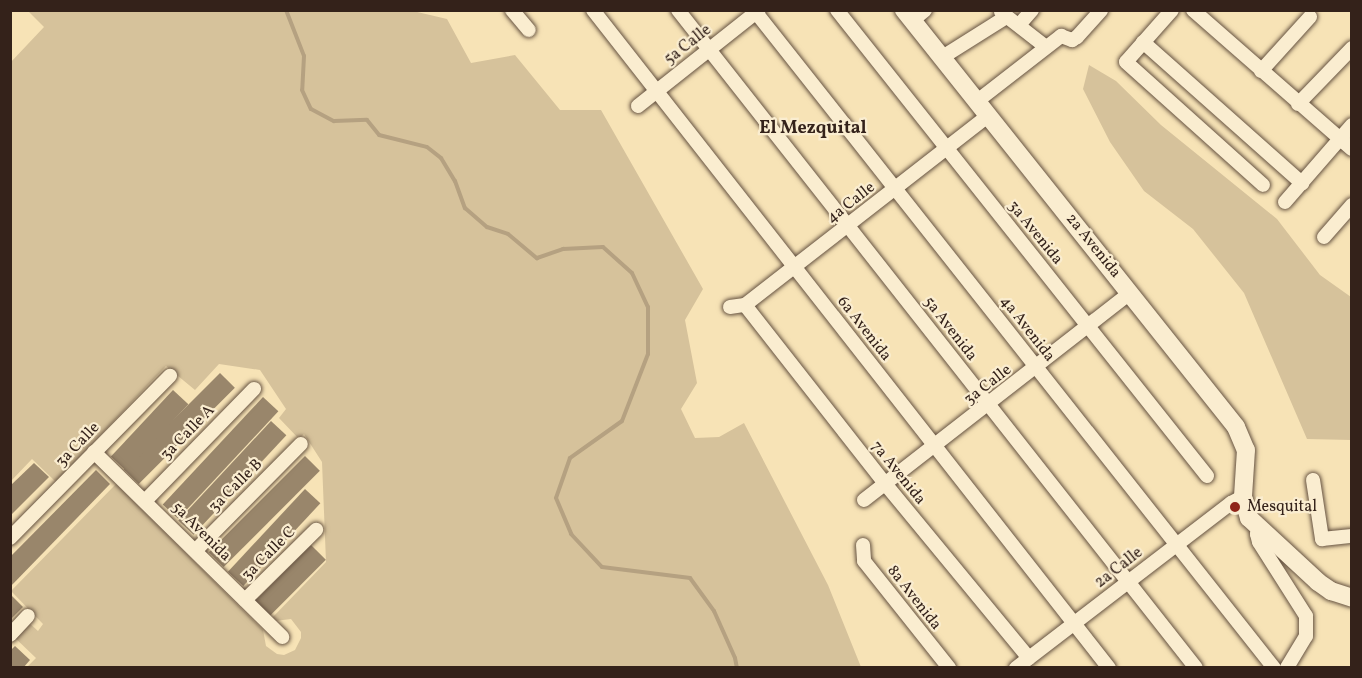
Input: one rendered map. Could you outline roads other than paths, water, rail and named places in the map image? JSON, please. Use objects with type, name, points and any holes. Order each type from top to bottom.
[{"type":"main road","name":"2a Avenida","points":[[914,14],[941,58],[1223,407],[1240,433],[1246,450],[1243,496]]},
{"type":"main road","points":[[1243,496],[1247,516],[1260,529],[1318,582],[1331,591],[1352,598]]},
{"type":"street","points":[[512,10],[529,30]]},
{"type":"street","name":"6a Avenida","points":[[593,10],[1108,668]]},
{"type":"street","name":"5a Avenida","points":[[678,10],[1196,668]]},
{"type":"street","name":"3a Avenida","points":[[837,10],[1207,476]]},
{"type":"street","points":[[1019,25],[1032,10]]},
{"type":"street","points":[[976,102],[1061,36],[1075,39],[1101,10]]},
{"type":"street","points":[[1172,10],[1126,62],[1263,185]]},
{"type":"street","points":[[1192,10],[1352,149]]},
{"type":"street","name":"5a Calle","points":[[638,106],[756,11]]},
{"type":"street","name":"4a Avenida","points":[[756,11],[1274,668]]},
{"type":"street","points":[[941,58],[1003,14],[1046,47]]},
{"type":"street","points":[[1261,70],[1310,17]]},
{"type":"street","points":[[1143,42],[1302,183]]},
{"type":"street","points":[[1298,104],[1352,48]]},
{"type":"street","name":"4a Calle","points":[[730,307],[745,305],[988,116]]},
{"type":"street","points":[[1285,202],[1352,125]]},
{"type":"street","points":[[1324,237],[1352,205]]},
{"type":"street","name":"3a Calle","points":[[864,500],[936,447],[1130,292]]},
{"type":"street","name":"7a Avenida","points":[[745,305],[886,486],[1029,658]]},
{"type":"street","name":"3a Calle","points":[[10,538],[170,376]]},
{"type":"street","name":"3a Calle A","points":[[146,500],[254,389]]},
{"type":"street","name":"3a Calle B","points":[[196,550],[301,444]]},
{"type":"street","name":"5a Avenida","points":[[94,452],[146,500],[282,637]]},
{"type":"street","points":[[1313,480],[1322,539],[1352,536]]},
{"type":"street","name":"2a Calle","points":[[1016,668],[1176,544],[1243,496]]},
{"type":"street","points":[[1260,529],[1257,538],[1300,603],[1307,622],[1304,642],[1287,668]]},
{"type":"street","name":"3a Calle C","points":[[245,600],[316,530]]},
{"type":"street","name":"8a Avenida","points":[[863,545],[864,561],[949,668]]},
{"type":"street","points":[[10,635],[28,616]]},
{"type":"waterway","points":[[286,10],[304,56],[302,90],[311,109],[334,121],[367,120],[379,135],[427,147],[441,158],[455,181],[465,208],[487,227],[508,234],[537,258],[563,249],[603,247],[632,273],[648,307],[648,354],[622,421],[570,458],[556,498],[571,534],[602,567],[690,578],[714,611],[735,658],[737,668]]},
{"type":"place","name":"Mesquital","points":[[1235,507]]},
{"type":"district","name":"El Mezquital","points":[[813,129]]}]
